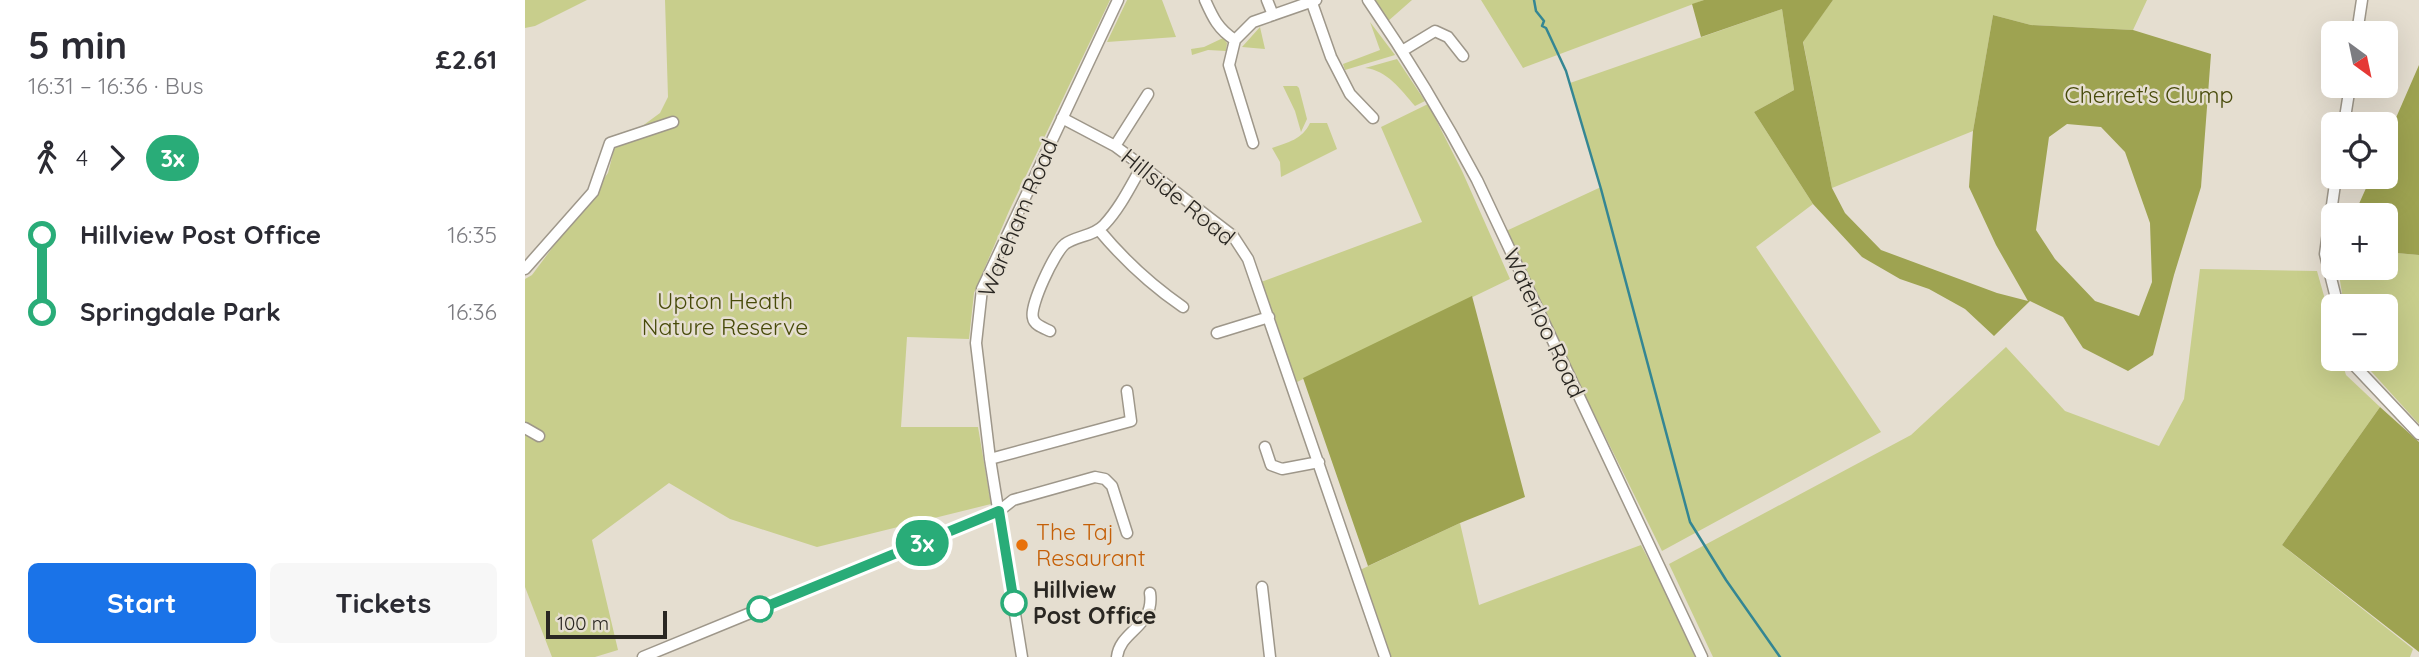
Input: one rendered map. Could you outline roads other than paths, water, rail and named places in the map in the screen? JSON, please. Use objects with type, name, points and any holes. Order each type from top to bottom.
[{"type":"street","name":"Wareham Road","points":[[1022,657],[990,459],[976,343],[982,289],[1118,0]]},
{"type":"street","points":[[1205,0],[1215,23],[1221,31],[1235,40]]},
{"type":"street","points":[[1267,0],[1273,15]]},
{"type":"street","name":"Waterloo Road","points":[[1367,0],[1442,116],[1477,180],[1702,657]]},
{"type":"street","points":[[2359,21],[2362,0]]},
{"type":"street","points":[[1253,143],[1229,65],[1235,40],[1253,22],[1314,1],[1334,64],[1350,94],[1373,118]]},
{"type":"street","points":[[1402,51],[1435,31],[1448,37],[1464,56]]},
{"type":"street","points":[[1115,146],[1148,94]]},
{"type":"street","name":"Hillside Road","points":[[1062,118],[1115,146],[1142,166],[1233,236],[1248,259],[1385,657]]},
{"type":"street","points":[[525,269],[593,192],[610,143],[673,122]]},
{"type":"street","points":[[1050,331],[1035,323],[1032,318],[1034,306],[1057,252],[1067,243],[1100,230],[1116,213],[1142,166]]},
{"type":"street","points":[[2334,189],[2325,254],[2335,294]]},
{"type":"street","points":[[1100,230],[1119,253],[1156,288],[1183,307]]},
{"type":"street","points":[[1217,333],[1269,317]]},
{"type":"street","points":[[2360,371],[2419,434]]},
{"type":"street","points":[[990,459],[1131,421],[1127,391]]},
{"type":"street","points":[[525,428],[539,436]]},
{"type":"street","points":[[1265,447],[1271,465],[1282,469],[1319,462]]},
{"type":"street","points":[[643,657],[999,511],[1013,500],[1095,477],[1105,479],[1112,486],[1127,533]]},
{"type":"street","points":[[1262,587],[1270,657]]},
{"type":"street","points":[[1117,657],[1119,648],[1148,615],[1150,593]]},
{"type":"waterway","points":[[1534,0],[1536,11],[1544,21],[1542,26],[1546,28],[1566,71],[1601,189],[1690,522],[1726,580],[1780,657]]},
{"type":"place","name":"The Taj Resaurant","points":[[1022,545]]},
{"type":"place","name":"Hillview Post Office","points":[[1014,603]]},
{"type":"park label","name":"Cherret's Clump","points":[[2149,95]]},
{"type":"park label","name":"Upton Heath Nature Reserve","points":[[725,314]]}]
